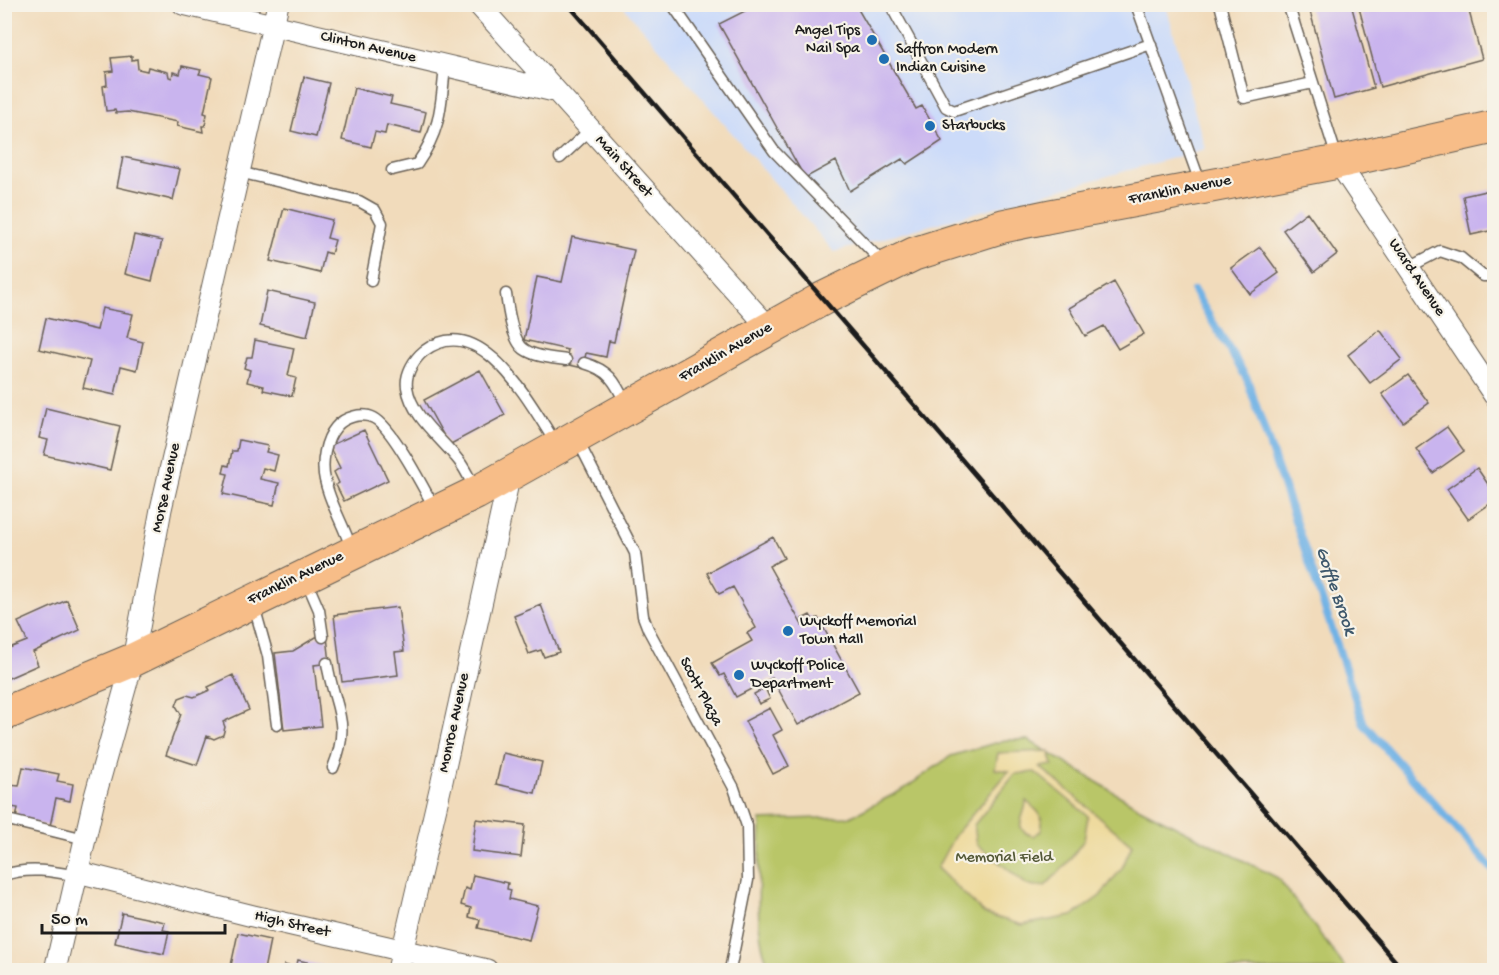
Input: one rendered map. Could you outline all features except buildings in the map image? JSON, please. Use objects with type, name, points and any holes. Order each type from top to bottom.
[{"type":"main road","name":"Franklin Avenue","points":[[4,714],[133,660],[303,575],[476,493],[822,299],[886,267],[934,247],[1003,226],[1338,162],[1494,127]]},
{"type":"street","name":"Clinton Avenue","points":[[183,4],[554,91]]},
{"type":"street","name":"Morse Avenue","points":[[55,970],[94,800],[133,660],[161,508],[278,4]]},
{"type":"street","name":"Main Street","points":[[478,4],[770,329]]},
{"type":"street","name":"Ward Avenue","points":[[1338,162],[1486,375],[1494,395]]},
{"type":"street","name":"Monroe Avenue","points":[[400,961],[510,474]]},
{"type":"street","name":"High Street","points":[[77,874],[400,961],[487,970]]},
{"type":"lane","points":[[672,4],[774,151],[886,267]]},
{"type":"lane","points":[[890,4],[946,106],[954,111],[1150,44]]},
{"type":"lane","points":[[1136,4],[1202,187]]},
{"type":"lane","points":[[1220,4],[1244,98],[1313,83]]},
{"type":"lane","points":[[1288,4],[1338,162]]},
{"type":"lane","points":[[392,170],[417,164],[435,133],[441,109],[445,66]]},
{"type":"lane","points":[[560,158],[590,130]]},
{"type":"lane","points":[[239,172],[359,201],[375,210],[382,223],[371,281]]},
{"type":"lane","points":[[1409,267],[1440,251],[1461,258],[1483,276],[1494,276]]},
{"type":"lane","points":[[506,294],[509,314],[519,344],[525,350],[542,356],[566,360]]},
{"type":"lane","name":"Scott Plaza","points":[[476,493],[461,463],[412,403],[406,386],[410,369],[419,355],[440,342],[451,340],[475,345],[487,352],[512,377],[568,442],[635,553],[643,616],[648,629],[734,788],[747,826],[748,880],[730,970]]},
{"type":"lane","points":[[584,363],[609,374],[628,409]]},
{"type":"lane","points":[[352,552],[324,479],[324,465],[325,448],[331,434],[338,425],[354,416],[373,417],[380,423],[406,456],[436,512]]},
{"type":"lane","points":[[303,575],[319,610],[323,637]]},
{"type":"lane","points":[[253,600],[268,656],[277,724]]},
{"type":"lane","points":[[327,663],[342,724],[340,748],[333,768]]},
{"type":"lane","points":[[4,819],[85,839]]},
{"type":"lane","points":[[4,875],[36,870],[77,874]]},
{"type":"shaded area","points":[[622,5],[1166,5],[1205,149],[834,252]]},
{"type":"green space","name":"Memorial Field","points":[[1005,740],[1028,740],[1138,807],[1278,878],[1347,970],[772,970],[765,956],[759,919],[761,820],[850,817],[904,789],[951,756]]},
{"type":"sand","points":[[1049,751],[1053,765],[1040,767],[1132,845],[1122,868],[1100,896],[1072,916],[1022,925],[985,914],[937,868],[955,835],[1009,771],[995,769],[998,753]],"holes":[[[1035,772],[1088,816],[1084,840],[1065,866],[1045,886],[1027,885],[977,844],[974,825],[1015,774]]]},
{"type":"sand","points":[[1026,801],[1037,810],[1042,821],[1041,831],[1033,836],[1022,830],[1021,826]]},
{"type":"waterway","name":"Goffle Brook","points":[[1194,291],[1247,379],[1364,724],[1494,871]]},
{"type":"railway","points":[[568,4],[1403,970]]},
{"type":"place","name":"Angel Tips Nail Spa","points":[[872,40]]},
{"type":"place","name":"Saffron Modern Indian Cuisine","points":[[884,59]]},
{"type":"place","name":"Starbucks","points":[[930,126]]},
{"type":"place","name":"Wyckoff Memorial Town Hall","points":[[788,631]]},
{"type":"place","name":"Wyckoff Police Department","points":[[739,675]]}]
